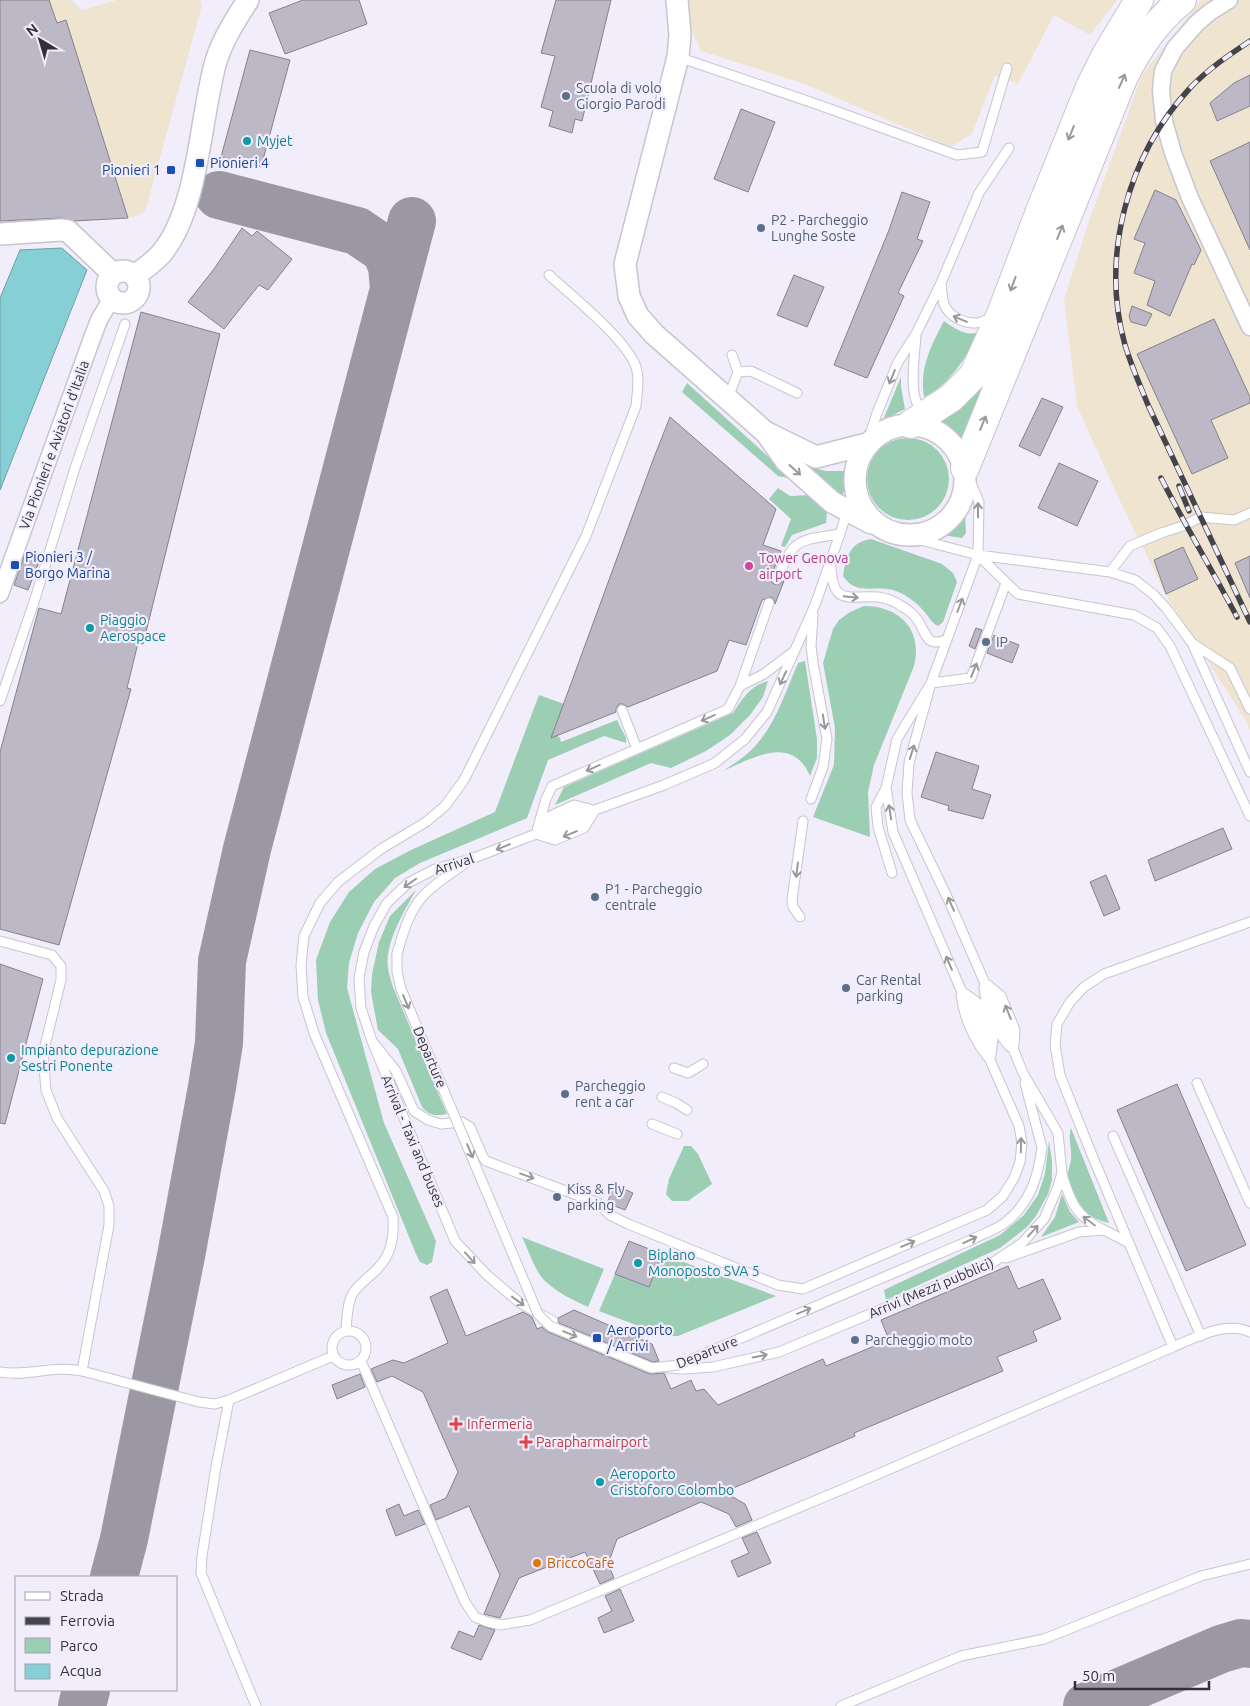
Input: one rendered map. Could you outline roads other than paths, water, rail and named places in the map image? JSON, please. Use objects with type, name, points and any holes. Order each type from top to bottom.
[{"type":"highway","points":[[924,423],[973,376],[1002,314],[1090,87],[1106,55],[1139,0]]},
{"type":"highway","points":[[1106,55],[1147,0]]},
{"type":"highway","points":[[965,468],[1124,76],[1140,46],[1158,23],[1182,0]]},
{"type":"street","points":[[134,276],[160,255],[178,227],[193,174],[217,60],[231,26],[248,0]]},
{"type":"street","points":[[677,0],[680,35],[678,57],[625,264],[629,296],[638,316],[654,334],[765,432],[786,462],[832,502],[892,532],[918,535],[931,532],[942,526],[960,506],[966,481],[965,468],[956,448],[946,437],[924,423],[899,425],[883,431],[867,444],[858,458],[855,470],[855,485],[858,499],[870,519],[892,532]]},
{"type":"street","points":[[1229,0],[1197,23],[1175,48],[1162,71],[1161,90],[1164,121],[1173,153],[1190,198],[1250,327]]},
{"type":"street","points":[[0,234],[68,231],[110,272],[124,271],[134,276],[138,282],[138,288],[136,295],[131,300],[118,302],[112,298],[107,289],[110,272]]},
{"type":"street","name":"Via Pionieri e Aviatori d'Italia","points":[[0,594],[91,341],[99,320],[112,298]]},
{"type":"street","points":[[765,432],[816,457],[867,444]]},
{"type":"lane","points":[[678,57],[957,155],[982,152],[1007,68]]},
{"type":"lane","points":[[867,444],[898,362],[916,334],[941,283],[979,193],[1009,148]]},
{"type":"lane","points":[[346,1331],[352,1294],[380,1267],[389,1252],[394,1234],[393,1218],[314,1033],[303,998],[301,965],[304,936],[320,902],[338,882],[375,854],[426,822],[445,806],[464,780],[586,536],[636,406],[638,384],[636,368],[628,351],[548,275]]},
{"type":"lane","points":[[941,283],[944,304],[948,312],[954,317],[972,323],[1002,314]]},
{"type":"lane","points":[[0,701],[35,599],[75,468],[125,324]]},
{"type":"lane","points":[[916,334],[913,378],[915,399],[924,423]]},
{"type":"lane","points":[[728,399],[738,372],[732,355]]},
{"type":"lane","points":[[738,372],[751,371],[797,393]]},
{"type":"lane","points":[[965,468],[979,502],[978,555],[931,684],[908,763],[907,793],[910,820],[950,901],[984,981],[985,1000],[1000,1036],[1013,1050],[1023,1073]]},
{"type":"lane","points":[[536,834],[546,818],[574,805],[595,810],[664,785],[715,763],[745,739],[767,712],[815,605],[848,511],[855,485]]},
{"type":"lane","points":[[1110,572],[1130,546],[1201,517],[1234,520],[1250,513]]},
{"type":"lane","points":[[892,532],[978,555],[1110,572],[1135,580],[1153,594],[1166,608],[1192,643],[1250,772]]},
{"type":"lane","points":[[778,579],[788,554],[794,547],[810,539],[840,534]]},
{"type":"lane","points":[[978,555],[1018,594],[1134,615],[1157,628],[1170,646],[1250,816]]},
{"type":"lane","points":[[831,561],[833,587],[841,596],[853,599],[879,597],[894,602],[906,608],[914,616],[925,636],[930,641],[947,640]]},
{"type":"lane","points":[[892,872],[878,827],[876,807],[886,788],[897,739],[931,684],[971,678],[1006,583]]},
{"type":"lane","points":[[536,834],[546,799],[552,786],[728,709],[740,686],[769,602]]},
{"type":"lane","points":[[811,799],[823,767],[827,739],[811,646],[815,605]]},
{"type":"lane","points":[[1192,643],[1230,668],[1250,709]]},
{"type":"lane","points":[[740,686],[764,674],[795,650]]},
{"type":"lane","points":[[622,710],[637,749]]},
{"type":"lane","points":[[372,1042],[396,1072],[414,1111],[428,1120],[441,1124],[462,1122],[466,1124],[470,1127],[482,1157],[486,1161],[598,1203],[610,1215],[778,1285],[803,1289],[987,1210],[1003,1196],[1014,1178],[1020,1162],[1022,1143],[1019,1126],[990,1060],[986,1042],[971,1006],[961,990],[893,832],[886,788]]},
{"type":"lane","points":[[536,834],[555,840],[584,828],[595,810]]},
{"type":"lane","points":[[800,918],[792,900],[803,821]]},
{"type":"lane","name":"Arrival","points":[[372,1042],[361,1008],[359,978],[364,952],[374,926],[387,903],[408,883],[434,869],[471,860],[536,834]]},
{"type":"lane","name":"Departure","points":[[471,860],[424,894],[412,912],[404,928],[397,954],[397,972],[401,989],[538,1314],[550,1326],[652,1368],[678,1366],[971,1240],[1005,1223],[1025,1204],[1035,1181],[1042,1148],[1023,1073]]},
{"type":"lane","points":[[1173,1348],[1092,1156],[1060,1074],[1055,1045],[1057,1024],[1070,1002],[1084,987],[1104,974],[1250,922]]},
{"type":"lane","points":[[0,941],[52,955],[61,966],[61,980],[43,1054],[46,1090],[57,1118],[78,1153],[94,1174],[104,1191],[109,1206],[109,1225],[82,1371]]},
{"type":"lane","points":[[984,981],[1001,996],[1015,1030],[1013,1050]]},
{"type":"lane","name":"Arrival - Taxi and buses","points":[[372,1042],[455,1241],[486,1275],[520,1303],[553,1321]]},
{"type":"lane","points":[[674,1068],[688,1073],[703,1064]]},
{"type":"lane","name":"Arrivi (Mezzi pubblici)","points":[[661,1366],[670,1369],[712,1367],[779,1352],[992,1263],[1022,1243],[1044,1219],[1062,1173],[1058,1133],[1023,1073]]},
{"type":"lane","points":[[1197,1083],[1250,1203]]},
{"type":"lane","points":[[662,1097],[686,1110]]},
{"type":"lane","points":[[652,1124],[677,1134]]},
{"type":"lane","points":[[1112,1136],[1200,1336]]},
{"type":"lane","points":[[1062,1173],[1068,1196],[1079,1214],[1090,1224],[1129,1243]]},
{"type":"lane","points":[[992,1263],[1079,1232],[1104,1230]]},
{"type":"lane","points":[[361,1361],[465,1602],[475,1617],[501,1625],[530,1620],[848,1487],[1200,1336],[1230,1328],[1246,1330],[1250,1321]]},
{"type":"lane","points":[[346,1331],[355,1332],[364,1339],[366,1353],[361,1361],[348,1366],[337,1362],[333,1356],[332,1343],[341,1333],[346,1331]]},
{"type":"lane","points":[[0,1372],[10,1373],[63,1368],[82,1371],[199,1402],[215,1404],[229,1400],[333,1356]]},
{"type":"lane","points":[[229,1400],[212,1493],[201,1573],[256,1706]]},
{"type":"lane","points":[[841,1706],[961,1656],[1044,1639],[1201,1576],[1250,1564]]},
{"type":"water","points":[[62,248],[87,270],[0,490],[0,298],[20,250]]},
{"type":"railway","points":[[1250,41],[1211,68],[1190,88],[1168,115],[1150,144],[1136,175],[1125,208],[1118,242],[1116,276],[1118,311],[1125,345],[1133,368],[1148,405],[1250,622]]},
{"type":"railway","points":[[1161,478],[1237,617]]},
{"type":"railway","points":[[1179,486],[1189,511]]},
{"type":"place","name":"Scuola di volo Giorgio Parodi","points":[[566,96]]},
{"type":"place","name":"Myjet","points":[[247,141]]},
{"type":"place","name":"Pionieri 4","points":[[200,163]]},
{"type":"place","name":"Pionieri 1","points":[[171,170]]},
{"type":"place","name":"P2 - Parcheggio Lunghe Soste","points":[[761,228]]},
{"type":"place","name":"Pionieri 3 / Borgo Marina","points":[[15,565]]},
{"type":"place","name":"Tower Genova airport","points":[[749,566]]},
{"type":"place","name":"Piaggio Aerospace","points":[[90,628]]},
{"type":"place","name":"IP","points":[[986,642]]},
{"type":"place","name":"P1 - Parcheggio centrale","points":[[595,897]]},
{"type":"place","name":"Car Rental parking","points":[[846,988]]},
{"type":"place","name":"Impianto depurazione Sestri Ponente","points":[[11,1058]]},
{"type":"place","name":"Parcheggio rent a car","points":[[565,1094]]},
{"type":"place","name":"Kiss & Fly parking","points":[[557,1197]]},
{"type":"place","name":"Biplano Monoposto SVA 5","points":[[638,1263]]},
{"type":"place","name":"Aeroporto / Arrivi","points":[[597,1338]]},
{"type":"place","name":"Parcheggio moto","points":[[855,1340]]},
{"type":"place","name":"Infermeria","points":[[456,1424]]},
{"type":"place","name":"Parapharmairport","points":[[526,1442]]},
{"type":"place","name":"Aeroporto Cristoforo Colombo","points":[[600,1482]]},
{"type":"place","name":"BriccoCafe","points":[[537,1563]]}]
